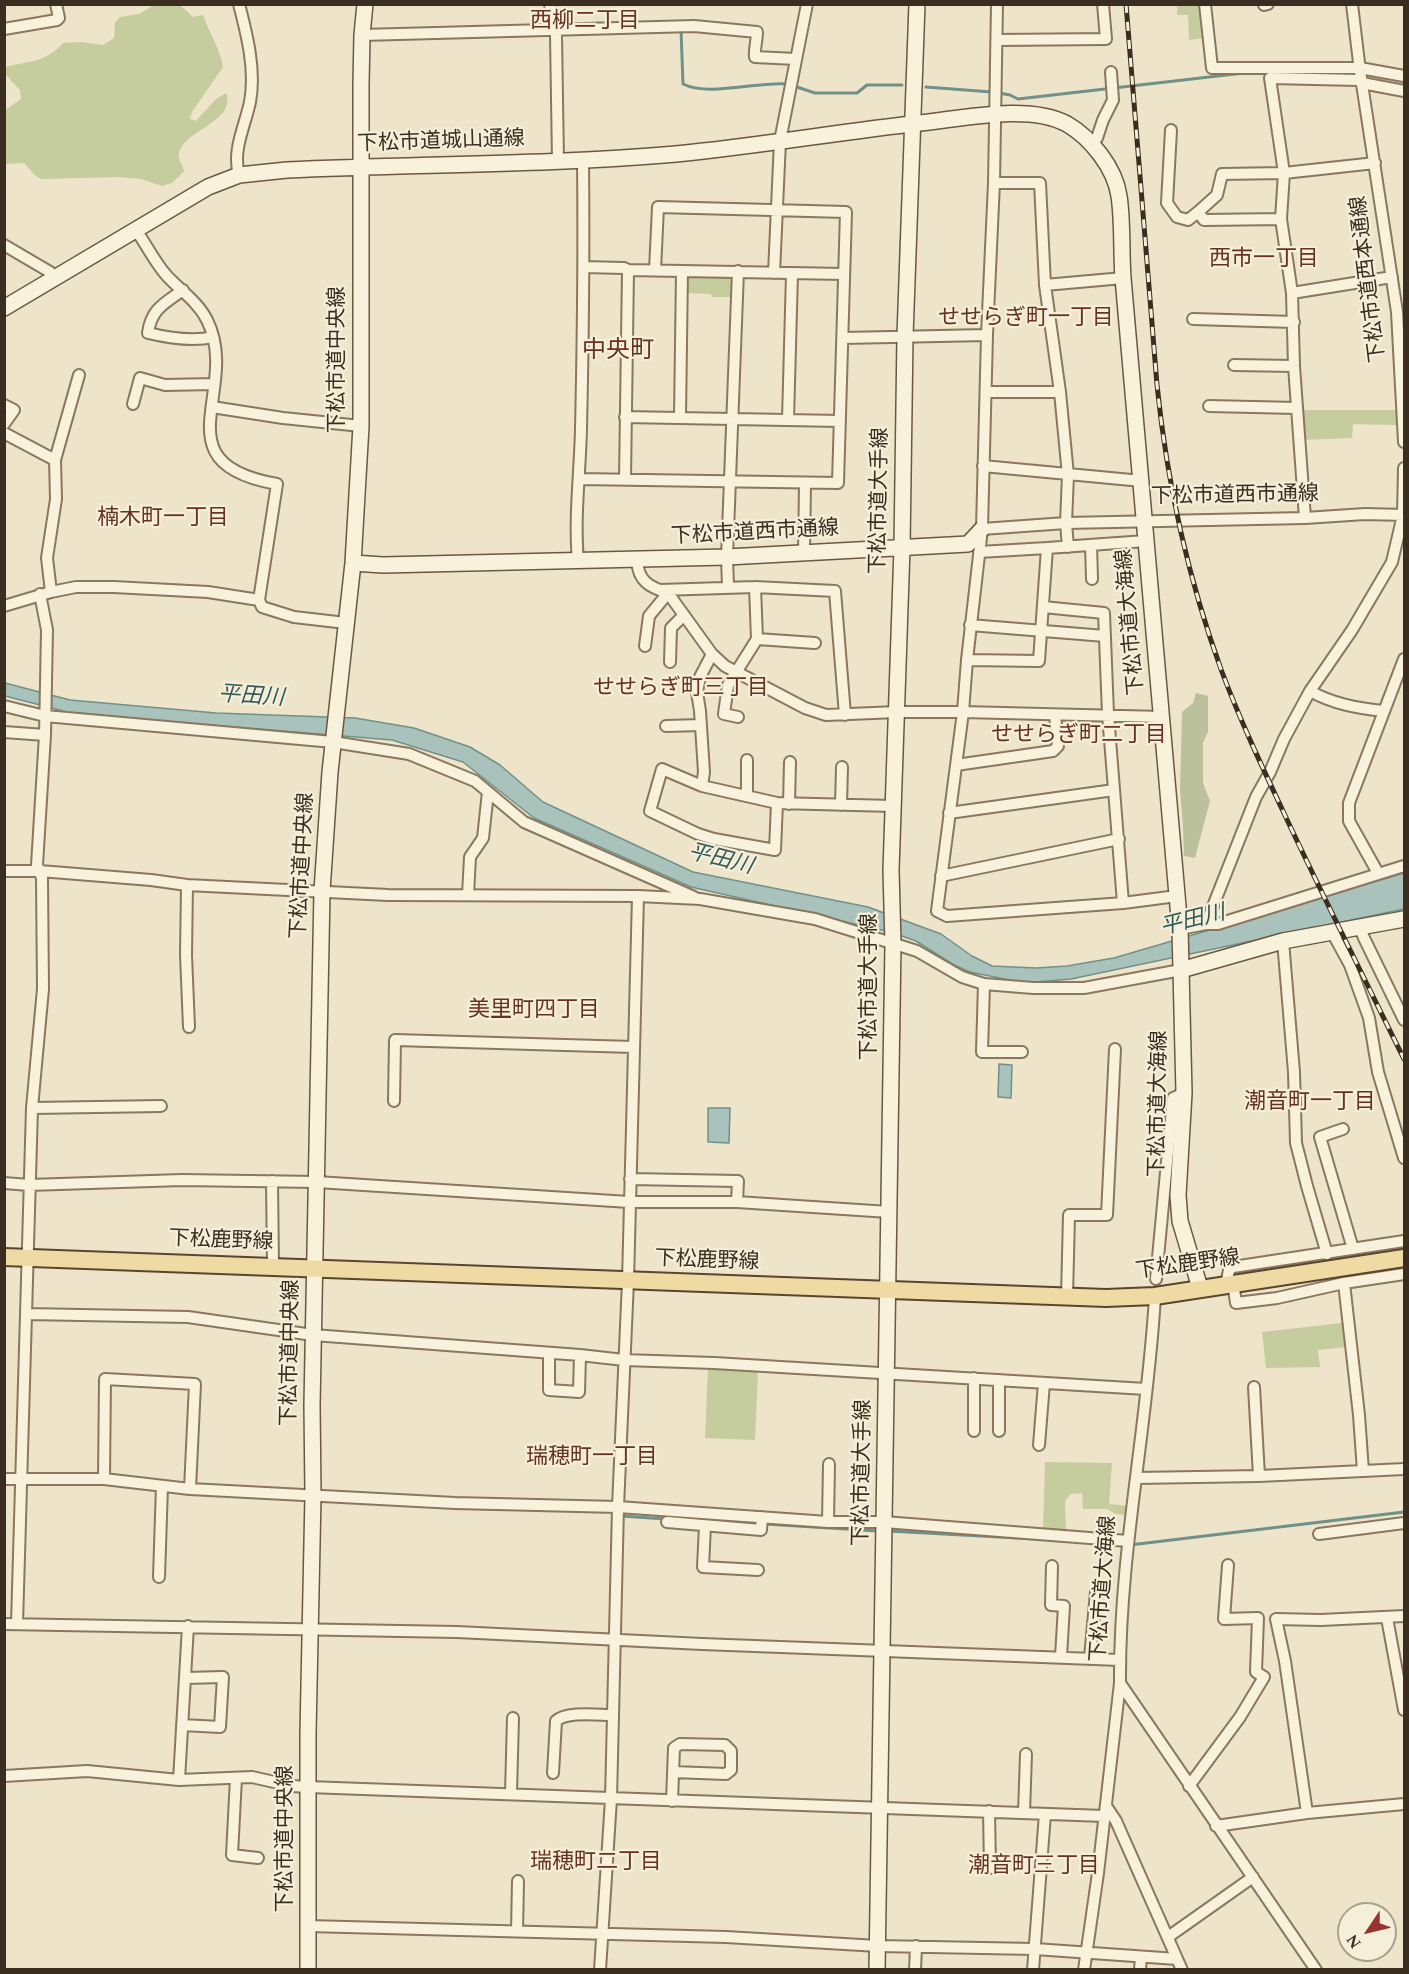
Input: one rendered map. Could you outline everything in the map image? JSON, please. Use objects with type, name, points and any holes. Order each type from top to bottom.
[{"type":"main road","name":"下松鹿野線","points":[[4,1257],[1106,1298],[1156,1287],[1200,1288],[1404,1258]]},
{"type":"street","points":[[4,29],[57,20],[59,18],[56,4]]},
{"type":"street","points":[[239,4],[245,24],[252,74],[250,101],[238,145],[239,175]]},
{"type":"street","name":"下松市道中央線","points":[[308,1970],[313,1335],[322,891],[336,715],[353,563],[362,426],[361,166],[362,34],[365,4]]},
{"type":"street","points":[[550,4],[556,35],[558,160]]},
{"type":"street","points":[[774,273],[780,141],[807,4]]},
{"type":"street","name":"下松市道大手線","points":[[877,1970],[893,939],[891,870],[902,548],[905,336],[917,4]]},
{"type":"street","points":[[997,4],[994,183],[982,530],[970,625],[963,712],[937,911],[947,916],[1123,903],[1177,896]]},
{"type":"street","points":[[997,40],[1106,39],[1104,4]]},
{"type":"street","points":[[1205,4],[1212,68],[1404,75]]},
{"type":"street","name":"下松市道西本通線","points":[[1352,4],[1392,277],[1404,442]]},
{"type":"street","points":[[362,34],[694,26],[757,32],[755,57],[796,59]]},
{"type":"street","points":[[1091,144],[1097,138],[1113,100],[1111,72]]},
{"type":"street","points":[[1361,75],[1404,91]]},
{"type":"street","points":[[1305,518],[1294,366],[1292,293],[1281,219],[1284,172],[1270,78],[1358,80],[1361,75]]},
{"type":"street","name":"下松市道大海線","points":[[913,124],[1023,113],[1044,116],[1064,123],[1083,135],[1111,172],[1119,194],[1123,278],[1180,929],[1184,1093],[1179,1210],[1186,1246],[1200,1288]]},
{"type":"street","name":"下松市道城山通線","points":[[4,308],[208,187],[239,175],[361,166],[583,160],[677,153],[913,124]]},
{"type":"street","points":[[1171,130],[1167,203],[1177,217],[1188,220],[1217,195],[1222,174],[1284,172],[1375,163]]},
{"type":"street","points":[[578,561],[576,542],[580,479],[584,267],[583,160]]},
{"type":"street","points":[[994,183],[1040,183],[1045,285],[1060,392],[1068,475],[1066,523],[1068,547]]},
{"type":"street","points":[[580,479],[838,483],[846,212],[658,207],[656,270]]},
{"type":"street","points":[[1198,212],[1204,220],[1281,219]]},
{"type":"street","points":[[136,230],[166,276],[183,290],[206,319],[213,337],[217,360],[210,435],[216,455],[243,476],[277,484],[259,600],[262,607],[294,617],[346,623]]},
{"type":"street","points":[[4,245],[50,272],[54,279]]},
{"type":"street","points":[[584,267],[628,270],[844,274]]},
{"type":"street","points":[[625,479],[628,270]]},
{"type":"street","points":[[680,417],[682,271]]},
{"type":"street","points":[[728,587],[727,557],[738,272]]},
{"type":"street","points":[[788,419],[792,273]]},
{"type":"street","points":[[1292,293],[1392,277]]},
{"type":"street","points":[[1045,285],[1123,278]]},
{"type":"street","points":[[183,290],[158,308],[150,322],[148,333],[170,338],[213,337]]},
{"type":"street","points":[[1193,319],[1294,322]]},
{"type":"street","points":[[843,338],[987,335]]},
{"type":"street","points":[[1234,365],[1294,366]]},
{"type":"street","points":[[17,1624],[32,1108],[43,989],[42,878],[37,865],[45,735],[47,558],[56,499],[55,460],[80,375]]},
{"type":"street","points":[[133,404],[140,378],[165,385],[213,384]]},
{"type":"street","points":[[987,392],[1060,392]]},
{"type":"street","points":[[4,405],[14,411],[4,424]]},
{"type":"street","points":[[1209,406],[1297,408]]},
{"type":"street","points":[[212,407],[284,418],[362,426]]},
{"type":"street","points":[[625,417],[840,421]]},
{"type":"street","points":[[4,433],[55,460]]},
{"type":"street","points":[[983,466],[1142,481]]},
{"type":"street","points":[[1206,924],[1256,797],[1284,739],[1310,691],[1385,577],[1392,562],[1404,515],[1404,468]]},
{"type":"street","points":[[804,553],[805,483]]},
{"type":"street","name":"下松市道西市通線","points":[[353,563],[383,565],[727,557],[968,544],[982,530],[1066,523],[1305,518],[1365,514],[1404,515]]},
{"type":"street","points":[[979,552],[1146,541]]},
{"type":"street","points":[[1091,545],[1092,579]]},
{"type":"street","points":[[967,660],[1039,661],[1047,548]]},
{"type":"street","points":[[637,560],[642,580],[663,592],[684,615],[712,654],[735,672],[805,708],[826,715],[963,712],[1162,717]]},
{"type":"street","points":[[4,606],[46,593],[76,587],[208,592],[259,600]]},
{"type":"street","points":[[663,592],[728,587],[835,591],[845,715]]},
{"type":"street","points":[[738,717],[724,714],[728,685],[757,639],[754,587]]},
{"type":"street","points":[[645,646],[649,616],[663,592]]},
{"type":"street","points":[[1043,607],[1104,613],[1108,714],[1123,903]]},
{"type":"street","points":[[670,662],[671,628],[684,615]]},
{"type":"street","points":[[970,625],[1105,636]]},
{"type":"street","points":[[757,639],[815,643]]},
{"type":"street","points":[[702,786],[704,772],[697,692],[700,677],[712,654]]},
{"type":"street","points":[[1378,873],[1349,821],[1349,803],[1404,659]]},
{"type":"street","points":[[1310,691],[1326,700],[1364,710],[1383,711]]},
{"type":"street","points":[[4,706],[45,714],[183,730],[334,740],[410,754],[475,781],[524,822],[700,899]]},
{"type":"street","points":[[956,765],[1053,751],[1058,746],[1055,715]]},
{"type":"street","points":[[666,726],[701,724]]},
{"type":"street","points":[[4,732],[45,735]]},
{"type":"street","points":[[747,759],[747,796]]},
{"type":"street","points":[[789,804],[790,762]]},
{"type":"street","points":[[841,805],[842,767]]},
{"type":"street","points":[[777,803],[775,850],[706,836],[650,811],[662,769],[702,786],[777,803],[893,806]]},
{"type":"street","points":[[950,813],[1114,790]]},
{"type":"street","points":[[468,895],[471,857],[483,838],[488,792]]},
{"type":"street","points":[[941,876],[1119,839]]},
{"type":"street","points":[[1180,929],[1218,924],[1404,866]]},
{"type":"street","points":[[4,871],[151,880],[187,885],[388,895],[638,896],[700,899],[815,919],[893,939],[963,977],[984,984],[1033,988],[1084,988],[1283,941],[1404,919]]},
{"type":"street","points":[[187,885],[186,955],[189,1027]]},
{"type":"street","points":[[600,1970],[611,1799],[638,896]]},
{"type":"street","points":[[1360,928],[1404,1020]]},
{"type":"street","points":[[1332,932],[1350,965],[1369,1018],[1378,1072],[1404,1158]]},
{"type":"street","points":[[1283,941],[1294,1072],[1296,1143],[1306,1186],[1327,1254]]},
{"type":"street","points":[[984,984],[982,1052],[1022,1052]]},
{"type":"street","points":[[394,1101],[395,1040],[633,1047]]},
{"type":"street","points":[[1067,1297],[1069,1215],[1107,1215],[1115,1048]]},
{"type":"street","name":"下松市道大海線","points":[[1184,1093],[1173,1098],[1146,1389],[1128,1541],[1120,1683],[1253,1877],[1310,1967]]},
{"type":"street","points":[[32,1108],[160,1107]]},
{"type":"street","points":[[1343,1129],[1320,1137],[1353,1249]]},
{"type":"street","points":[[630,1179],[738,1181],[737,1202]]},
{"type":"street","points":[[4,1183],[29,1185],[182,1180],[317,1182],[629,1202],[737,1202],[888,1212]]},
{"type":"street","points":[[272,1181],[273,1266]]},
{"type":"street","points":[[1163,1209],[1179,1210]]},
{"type":"street","points":[[1404,1241],[1233,1267],[1229,1270],[1229,1284],[1236,1303],[1277,1298],[1344,1283],[1404,1274]]},
{"type":"street","points":[[1344,1283],[1363,1471]]},
{"type":"street","points":[[27,1314],[188,1317],[313,1335],[624,1360],[714,1363],[1146,1389]]},
{"type":"street","points":[[549,1353],[549,1390],[579,1392],[580,1355]]},
{"type":"street","points":[[974,1378],[975,1431]]},
{"type":"street","points":[[104,1479],[105,1379],[195,1384],[190,1489]]},
{"type":"street","points":[[999,1380],[999,1431]]},
{"type":"street","points":[[1039,1445],[1044,1383]]},
{"type":"street","points":[[1254,1387],[1259,1476]]},
{"type":"street","points":[[828,1522],[829,1464]]},
{"type":"street","points":[[1136,1478],[1259,1476],[1404,1469]]},
{"type":"street","points":[[4,1479],[104,1479],[190,1489],[313,1496],[455,1503],[618,1507],[828,1522],[884,1522],[1128,1541]]},
{"type":"street","points":[[159,1577],[162,1486]]},
{"type":"street","points":[[667,1522],[761,1530],[762,1517]]},
{"type":"street","points":[[1319,1534],[1404,1523]]},
{"type":"street","points":[[705,1526],[703,1567],[758,1569]]},
{"type":"street","points":[[1189,1786],[1240,1717],[1264,1677],[1256,1672],[1258,1618],[1224,1619],[1228,1565]]},
{"type":"street","points":[[1052,1566],[1051,1605],[1064,1606],[1061,1658]]},
{"type":"street","points":[[1090,1659],[1096,1592]]},
{"type":"street","points":[[1307,1813],[1285,1661],[1276,1619],[1404,1616]]},
{"type":"street","points":[[1387,1618],[1404,1710]]},
{"type":"street","points":[[4,1624],[457,1632],[883,1652],[1120,1659]]},
{"type":"street","points":[[179,1780],[188,1626]]},
{"type":"street","points":[[182,1725],[220,1727],[223,1677],[186,1678]]},
{"type":"street","points":[[1084,1970],[1098,1873],[1120,1683]]},
{"type":"street","points":[[553,1773],[555,1721],[560,1717],[573,1715],[613,1715]]},
{"type":"street","points":[[511,1793],[513,1718]]},
{"type":"street","points":[[672,1801],[673,1772],[674,1748],[680,1744],[725,1745],[731,1750],[731,1770],[726,1774],[673,1772]]},
{"type":"street","points":[[1024,1813],[1026,1754]]},
{"type":"street","points":[[4,1776],[87,1771],[179,1780],[252,1777],[292,1786],[308,1787],[511,1793],[611,1799],[1045,1814],[1105,1811],[1116,1821],[1179,1964]]},
{"type":"street","points":[[236,1778],[232,1855],[258,1858]]},
{"type":"street","points":[[1216,1826],[1307,1813],[1404,1804]]},
{"type":"street","points":[[989,1811],[990,1868]]},
{"type":"street","points":[[1034,1970],[1045,1814]]},
{"type":"street","points":[[1168,1937],[1253,1877]]},
{"type":"street","points":[[517,1931],[518,1881]]},
{"type":"street","points":[[308,1926],[726,1937],[878,1946],[1035,1949],[1141,1957],[1179,1964]]},
{"type":"street","points":[[915,1970],[916,1946]]},
{"type":"street","points":[[1140,1970],[1141,1957]]},
{"type":"green space","points":[[154,5],[180,5],[193,17],[203,15],[223,67],[192,112],[190,119],[196,121],[215,100],[226,93],[227,103],[216,120],[196,133],[181,149],[179,158],[184,171],[172,183],[162,186],[141,179],[120,177],[41,179],[24,163],[5,164],[5,110],[21,99],[20,90],[5,74],[5,67],[43,58],[63,43],[81,42],[103,45],[114,38],[115,23],[120,17],[139,14]]},
{"type":"green space","points":[[1177,5],[1202,5],[1205,38],[1189,40],[1188,15],[1177,15]]},
{"type":"green space","points":[[685,275],[733,275],[733,297],[685,293]]},
{"type":"green space","points":[[1302,410],[1396,410],[1396,425],[1353,424],[1352,438],[1302,440]]},
{"type":"green space","points":[[1196,693],[1208,696],[1208,732],[1203,743],[1203,783],[1210,801],[1195,858],[1184,856],[1180,789],[1182,712],[1193,703]]},
{"type":"green space","points":[[1342,1323],[1346,1347],[1318,1350],[1320,1367],[1266,1368],[1262,1332]]},
{"type":"green space","points":[[708,1367],[758,1369],[755,1440],[705,1438]]},
{"type":"green space","points":[[1045,1462],[1112,1463],[1109,1504],[1128,1506],[1127,1515],[1116,1514],[1107,1509],[1083,1509],[1082,1493],[1071,1494],[1065,1501],[1066,1532],[1043,1531]]},
{"type":"water","points":[[5,683],[70,700],[216,713],[355,718],[414,728],[470,747],[500,765],[543,802],[693,872],[868,907],[941,934],[972,956],[992,966],[1036,968],[1067,966],[1114,958],[1404,873],[1404,909],[1071,979],[1024,983],[970,972],[954,965],[916,941],[890,932],[691,887],[534,818],[463,762],[392,740],[75,714],[5,696]]},
{"type":"water","points":[[999,1064],[1012,1065],[1011,1098],[998,1097]]},
{"type":"water","points":[[708,1108],[730,1108],[729,1143],[708,1142]]},
{"type":"waterway","points":[[681,30],[683,84],[706,89],[788,84]]},
{"type":"waterway","points":[[999,93],[1018,99],[1244,73]]},
{"type":"waterway","points":[[1302,73],[1358,74]]},
{"type":"waterway","points":[[794,86],[815,93],[857,93],[867,85],[902,85]]},
{"type":"waterway","points":[[926,87],[992,92]]},
{"type":"waterway","points":[[1130,1545],[1404,1512]]},
{"type":"waterway","points":[[622,1516],[665,1519]]},
{"type":"waterway","points":[[735,1523],[758,1524]]},
{"type":"waterway","points":[[765,1524],[878,1531]]},
{"type":"waterway","points":[[888,1531],[1055,1540]]},
{"type":"railway","points":[[1126,4],[1161,422],[1173,494],[1189,566],[1222,672],[1246,731],[1404,1059]]},
{"type":"district","name":"西柳二丁目","points":[[585,23]]},
{"type":"district","name":"西市一丁目","points":[[1264,261]]},
{"type":"district","name":"せせらぎ町一丁目","points":[[1026,320]]},
{"type":"district","name":"中央町","points":[[618,352]]},
{"type":"district","name":"楠木町一丁目","points":[[163,520]]},
{"type":"district","name":"せせらぎ町三丁目","points":[[681,690]]},
{"type":"district","name":"せせらぎ町二丁目","points":[[1079,737]]},
{"type":"district","name":"美里町四丁目","points":[[534,1012]]},
{"type":"district","name":"潮音町一丁目","points":[[1310,1104]]},
{"type":"district","name":"瑞穂町一丁目","points":[[592,1459]]},
{"type":"district","name":"瑞穂町二丁目","points":[[596,1864]]},
{"type":"district","name":"潮音町三丁目","points":[[1034,1868]]},
{"type":"water label","name":"平田川","points":[[251,698]]},
{"type":"water label","name":"平田川","points":[[720,861]]},
{"type":"water label","name":"平田川","points":[[1193,922]]}]
